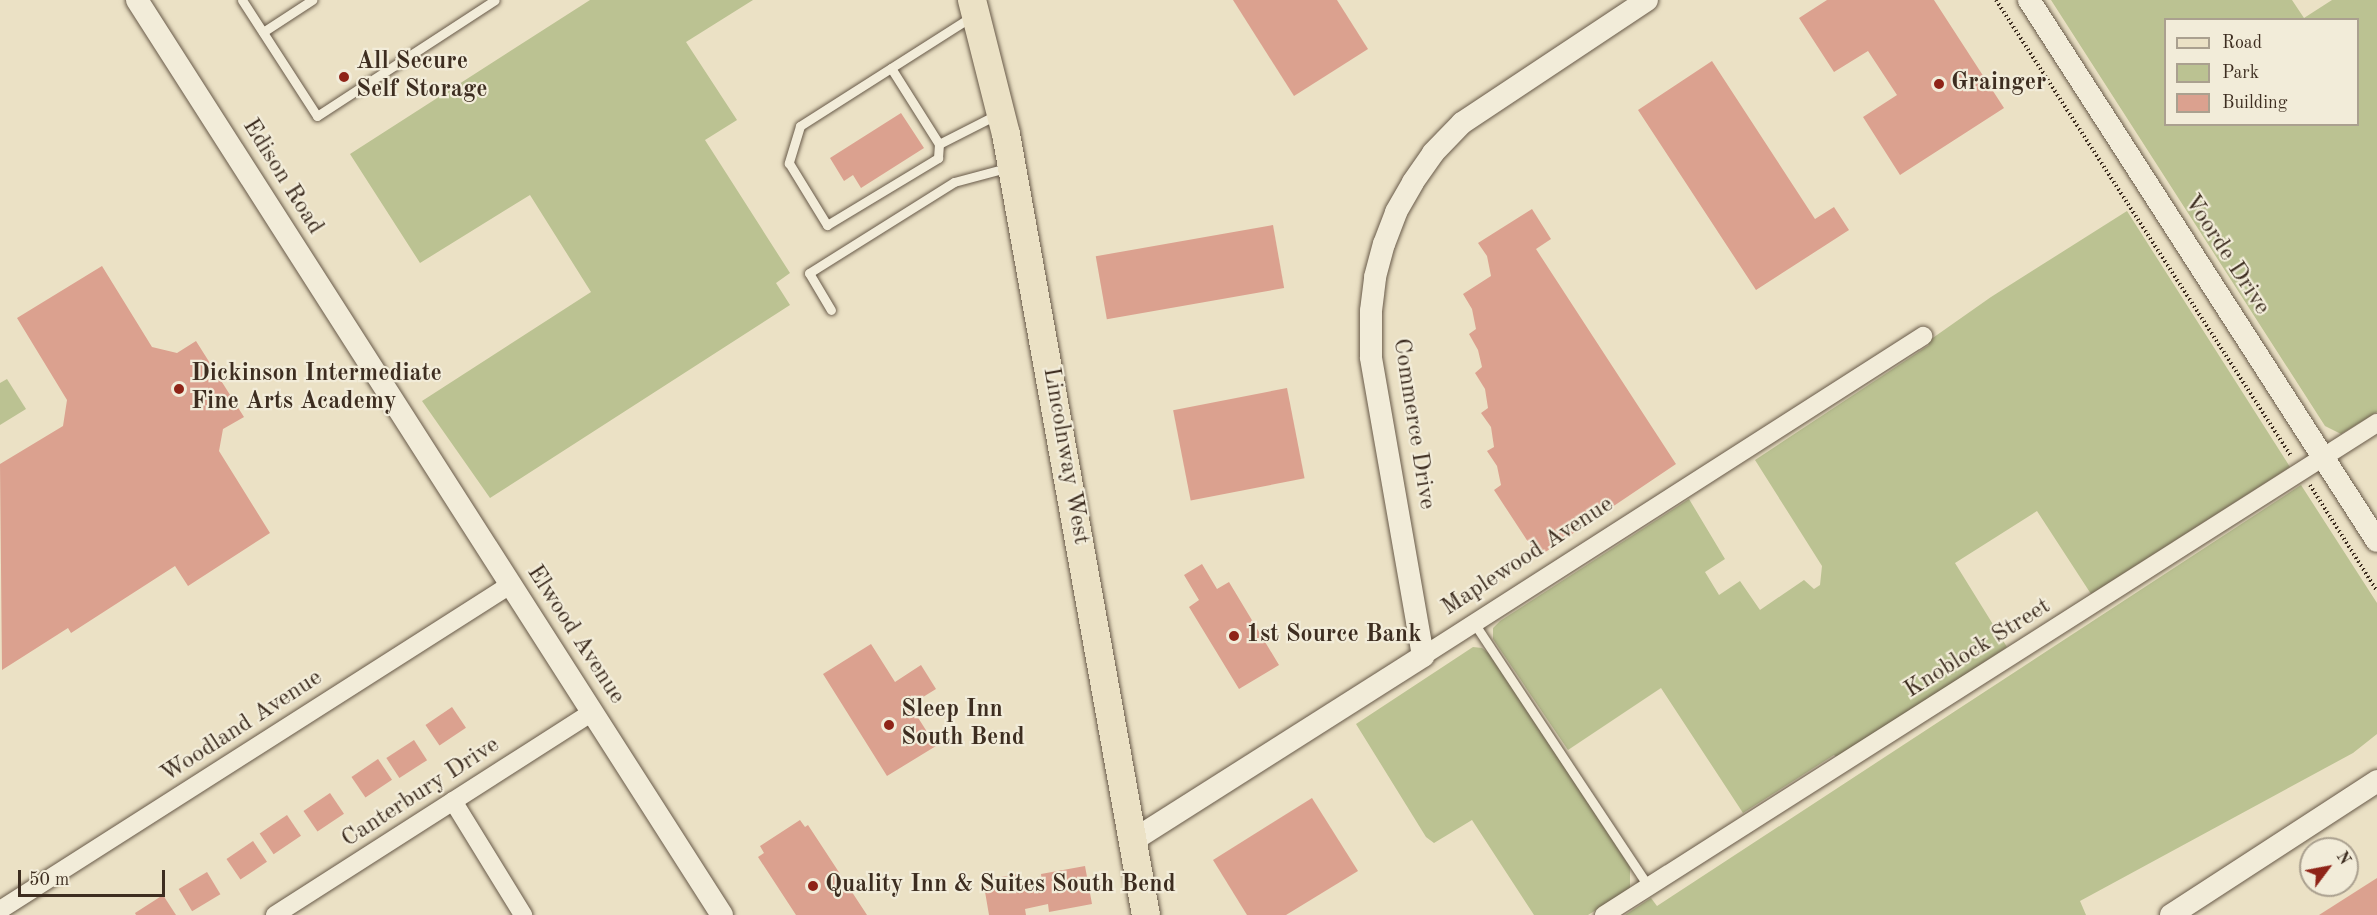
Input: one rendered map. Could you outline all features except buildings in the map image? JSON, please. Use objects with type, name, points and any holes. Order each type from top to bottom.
[{"type":"main road","name":"Lincolnway West","points":[[974,7],[1012,167],[1146,915]]},
{"type":"street","name":"Edison Road","points":[[137,0],[381,384]]},
{"type":"street","name":"Commerce Drive","points":[[1423,656],[1371,357],[1371,311],[1375,277],[1384,244],[1396,212],[1413,182],[1434,153],[1462,123],[1647,0]]},
{"type":"street","name":"Voorde Drive","points":[[2028,0],[2377,541]]},
{"type":"street","name":"Maplewood Avenue","points":[[1132,842],[1923,336]]},
{"type":"street","name":"Elwood Avenue","points":[[381,384],[722,915]]},
{"type":"street","name":"Knoblock Street","points":[[1604,915],[2377,423]]},
{"type":"street","name":"Woodland Avenue","points":[[0,910],[510,585]]},
{"type":"street","name":"Canterbury Drive","points":[[275,915],[593,712]]},
{"type":"street","points":[[2171,915],[2377,781]]},
{"type":"street","points":[[453,801],[523,915]]},
{"type":"lane","points":[[242,0],[317,116],[495,0]]},
{"type":"lane","points":[[263,32],[312,0]]},
{"type":"lane","points":[[891,68],[939,144],[938,158],[827,225],[789,163],[800,126],[891,68],[974,7]]},
{"type":"lane","points":[[939,144],[1000,113]]},
{"type":"lane","points":[[831,310],[809,273],[954,182],[1012,167]]},
{"type":"lane","points":[[1474,624],[1649,887]]},
{"type":"path","points":[[1996,0],[2377,591]]},
{"type":"green space","points":[[590,0],[753,0],[686,42],[737,120],[705,140],[790,273],[776,283],[790,305],[490,498],[422,401],[591,292],[530,195],[420,263],[350,154]]},
{"type":"green space","points":[[2051,0],[2292,0],[2304,18],[2332,0],[2377,0],[2377,412],[2341,434],[2325,426]]},
{"type":"green space","points":[[2127,211],[2290,467],[2091,594],[2037,511],[1955,563],[2007,647],[1838,758],[1834,755],[1743,813],[1661,688],[1568,750],[1493,639],[1493,628],[1500,621],[1689,499],[1725,559],[1705,572],[1719,595],[1740,581],[1760,610],[1804,580],[1814,589],[1820,585],[1822,566],[1755,460],[1929,345],[1927,342],[1991,297]]},
{"type":"green space","points":[[7,379],[26,409],[0,425],[0,383]]},
{"type":"green space","points":[[2301,485],[2377,603],[2377,734],[2353,753],[2080,901],[2086,915],[1625,915],[1651,898],[1657,906]]},
{"type":"green space","points":[[1473,647],[1482,648],[1491,655],[1630,867],[1630,889],[1588,915],[1534,915],[1472,820],[1434,843],[1426,837],[1356,724]]},
{"type":"place","name":"All Secure Self Storage","points":[[344,77]]},
{"type":"place","name":"Grainger","points":[[1939,84]]},
{"type":"place","name":"Dickinson Intermediate Fine Arts Academy","points":[[179,389]]},
{"type":"place","name":"1st Source Bank","points":[[1234,636]]},
{"type":"place","name":"Sleep Inn South Bend","points":[[889,725]]},
{"type":"place","name":"Quality Inn & Suites South Bend","points":[[813,886]]}]
